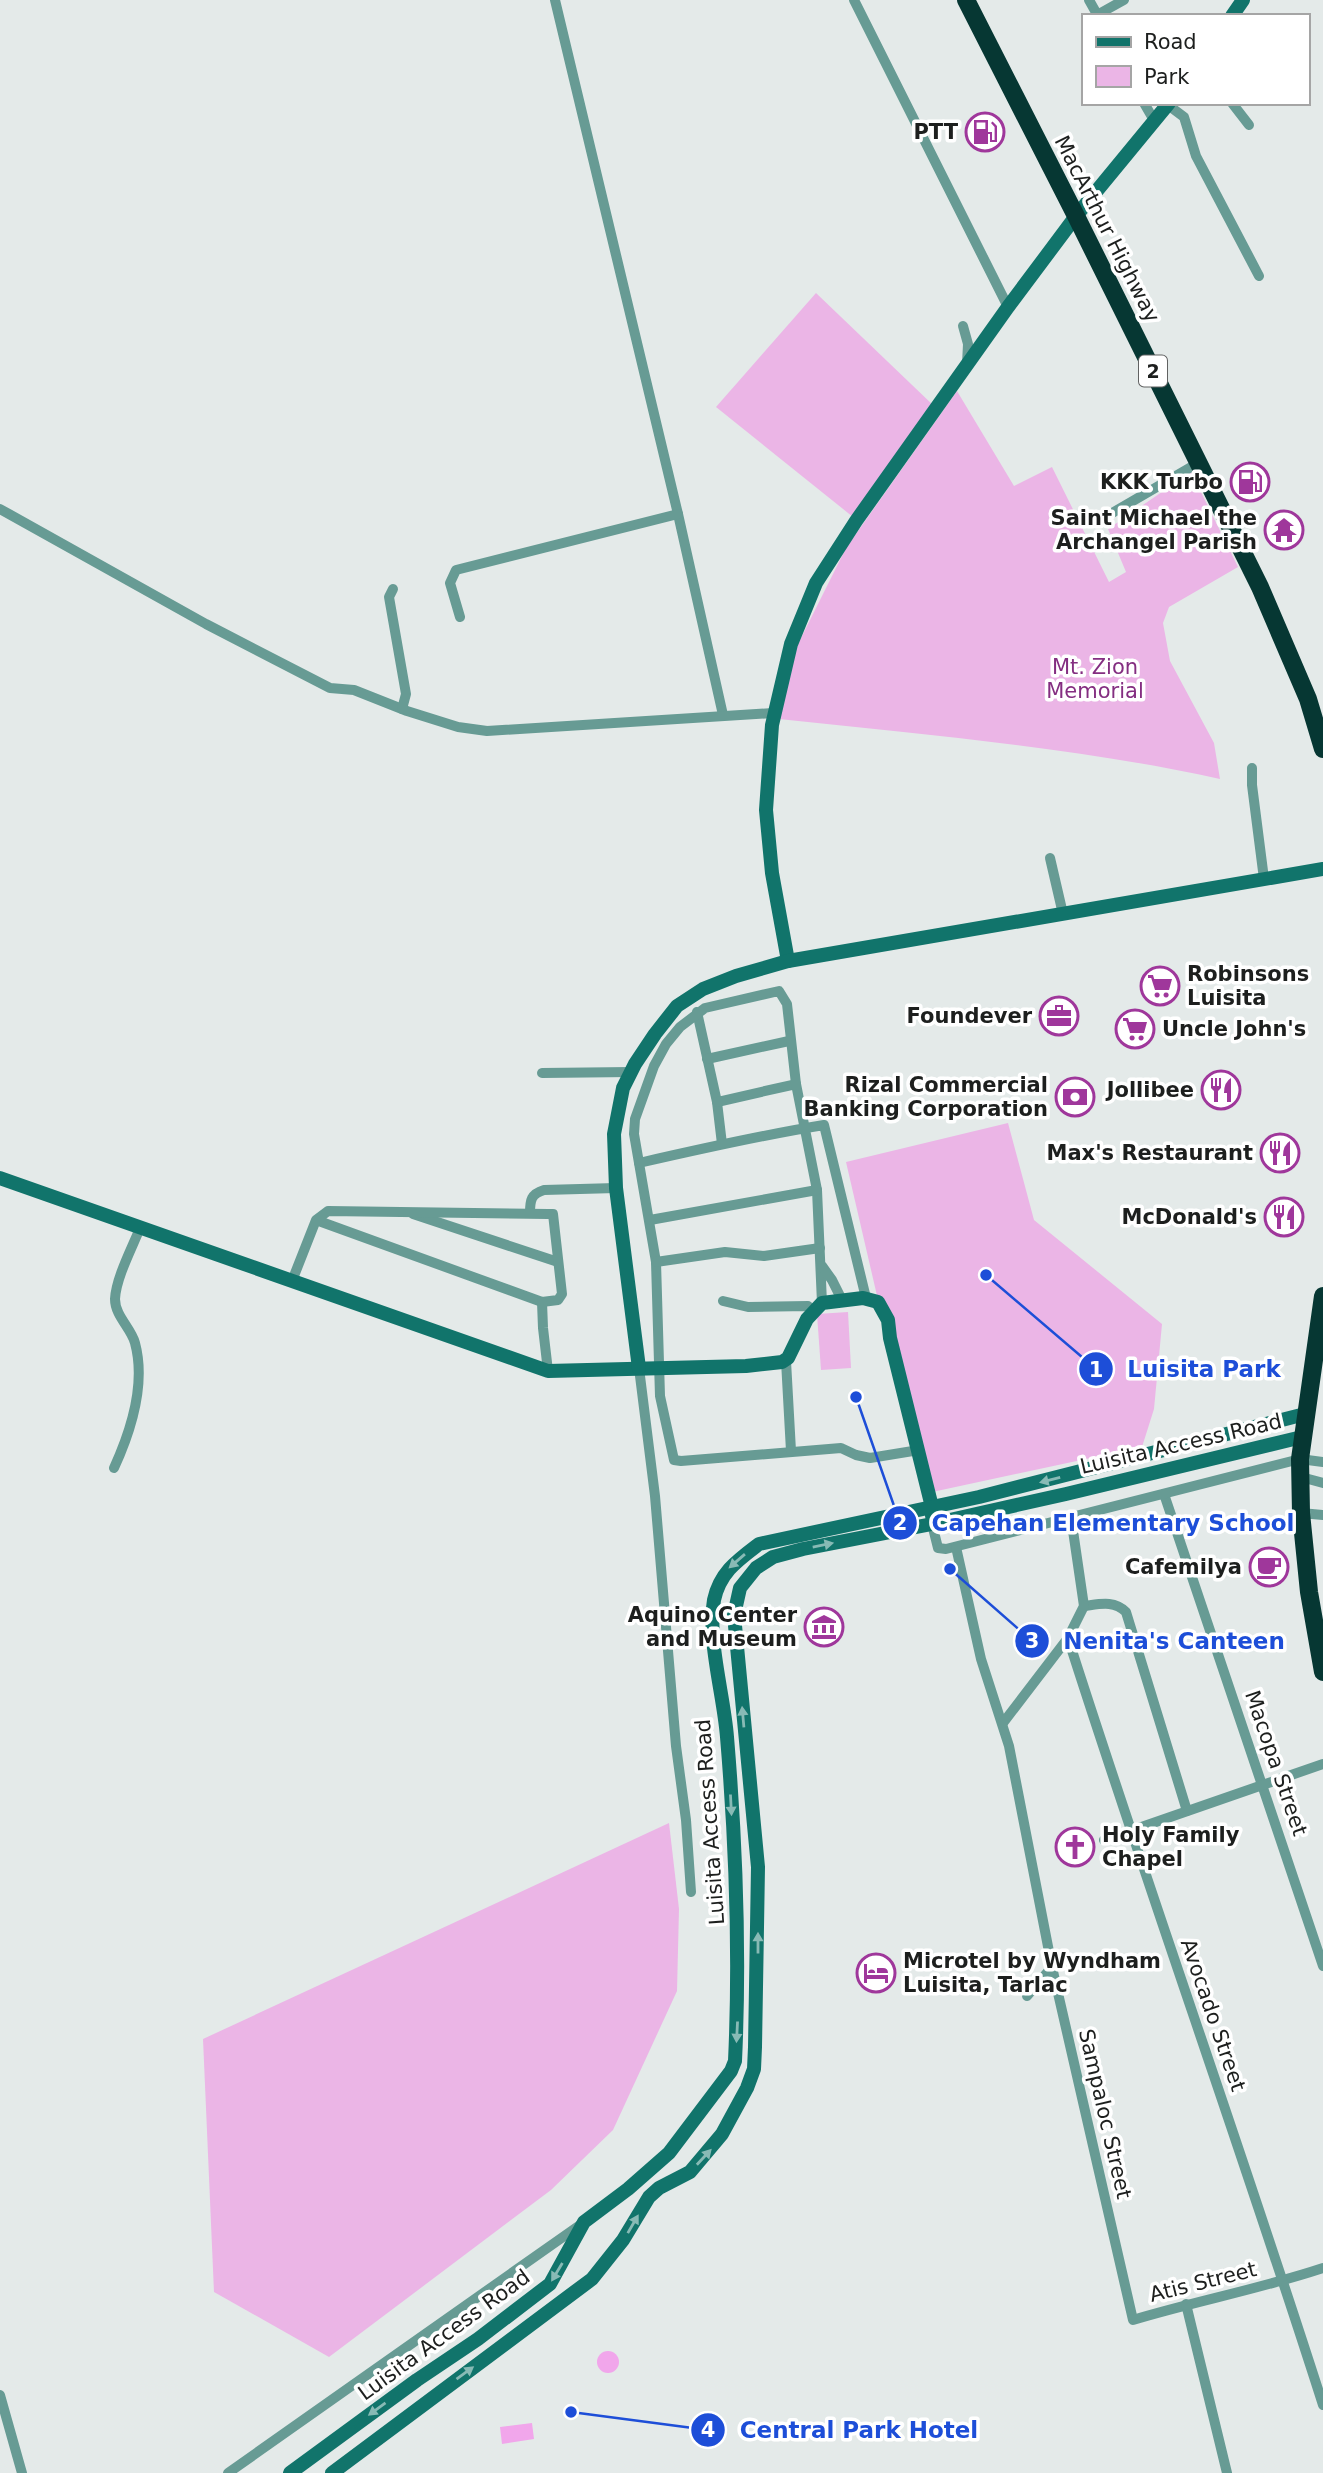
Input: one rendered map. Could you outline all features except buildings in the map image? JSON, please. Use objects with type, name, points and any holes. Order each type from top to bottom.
[{"type":"highway","name":"MacArthur Highway","points":[[965,0],[1076,216],[1284,640],[1308,699],[1323,749]]},
{"type":"highway","points":[[1322,1302],[1302,1437],[1301,1513],[1309,1592],[1323,1672]]},
{"type":"main road","points":[[789,961],[772,873],[766,810],[773,713],[791,644],[816,583],[856,521],[1008,307],[1076,216],[1167,105]]},
{"type":"main road","points":[[639,1368],[616,1188],[614,1134],[624,1088],[631,1072],[677,1006],[703,989],[736,976],[789,961],[1323,869]]},
{"type":"main road","points":[[0,1178],[548,1371],[746,1366],[786,1361],[807,1319],[818,1307],[842,1300],[866,1298],[880,1304],[888,1320],[890,1338],[932,1507],[932,1524]]},
{"type":"main road","name":"Luisita Access Road","points":[[290,2473],[537,2295],[556,2275],[584,2222],[669,2154],[727,2079],[735,2062],[739,1979],[727,1735],[713,1630],[714,1599],[730,1565],[759,1544],[1062,1477],[1306,1414]]},
{"type":"main road","name":"Luisita Access Road","points":[[332,2473],[592,2279],[623,2240],[649,2197],[690,2172],[722,2134],[741,2100],[754,2069],[758,1981],[758,1867],[734,1615],[740,1588],[756,1568],[773,1557],[803,1549],[932,1524],[1302,1437]]},
{"type":"street","points":[[555,0],[678,514],[723,715]]},
{"type":"street","points":[[854,0],[1008,307]]},
{"type":"street","points":[[1099,14],[1124,0]]},
{"type":"street","points":[[1145,105],[1155,122]]},
{"type":"street","points":[[1169,105],[1184,117],[1196,156],[1259,276]]},
{"type":"street","points":[[1234,105],[1249,125]]},
{"type":"street","points":[[962,326],[968,344],[967,368]]},
{"type":"street","points":[[1096,523],[1198,463]]},
{"type":"street","points":[[0,509],[206,624],[330,688],[354,690],[458,727],[487,731],[773,713]]},
{"type":"street","points":[[460,618],[450,583],[456,570],[678,514]]},
{"type":"street","points":[[393,589],[389,597],[406,694],[402,709]]},
{"type":"street","points":[[1252,768],[1264,879]]},
{"type":"street","points":[[1050,858],[1063,914]]},
{"type":"street","points":[[723,1301],[748,1307],[818,1307],[822,1266],[817,1190],[789,1041],[787,1004],[779,991],[697,1012],[666,1044],[654,1066],[635,1119],[634,1134],[656,1262],[660,1396],[674,1460],[841,1448],[870,1458],[919,1450]]},
{"type":"street","points":[[697,1012],[717,1102],[722,1144]]},
{"type":"street","points":[[706,1059],[789,1041]]},
{"type":"street","points":[[542,1073],[631,1072]]},
{"type":"street","points":[[717,1102],[796,1084]]},
{"type":"street","points":[[639,1163],[824,1125],[866,1298]]},
{"type":"street","points":[[530,1213],[530,1200],[535,1193],[544,1189],[616,1188]]},
{"type":"street","points":[[650,1220],[817,1190]]},
{"type":"street","points":[[292,1281],[316,1220],[328,1211],[552,1214],[562,1294],[558,1300],[542,1302],[316,1220]]},
{"type":"street","points":[[402,1211],[558,1262]]},
{"type":"street","points":[[114,1468],[129,1436],[139,1368],[135,1341],[116,1308],[115,1297],[127,1257],[140,1228]]},
{"type":"street","points":[[656,1262],[725,1252],[764,1256],[820,1248]]},
{"type":"street","points":[[822,1266],[842,1300]]},
{"type":"street","points":[[542,1302],[548,1371]]},
{"type":"street","points":[[786,1361],[791,1451]]},
{"type":"street","points":[[639,1368],[655,1496],[676,1746],[687,1820],[691,1892]]},
{"type":"street","points":[[932,1524],[939,1549],[956,1547],[1164,1494],[1323,1462]]},
{"type":"street","points":[[1301,1468],[1323,1483]]},
{"type":"street","name":"Macopa Street","points":[[1164,1494],[1323,1966]]},
{"type":"street","points":[[1301,1513],[1323,1515]]},
{"type":"street","points":[[1003,1723],[1068,1638],[1084,1605],[1071,1517]]},
{"type":"street","name":"Sampaloc Street","points":[[956,1547],[981,1659],[1003,1723],[1052,1967],[1133,2320]]},
{"type":"street","points":[[1084,1605],[1112,1603],[1126,1612],[1187,1811]]},
{"type":"street","name":"Avocado Street","points":[[1068,1638],[1130,1831],[1284,2281],[1323,2404]]},
{"type":"street","points":[[1104,1840],[1323,1765]]},
{"type":"street","points":[[1027,1996],[1052,1967]]},
{"type":"street","points":[[228,2473],[584,2222]]},
{"type":"street","name":"Atis Street","points":[[1133,2320],[1186,2304],[1284,2281],[1323,2268]]},
{"type":"street","points":[[1186,2304],[1227,2473]]},
{"type":"street","points":[[0,2395],[22,2473]]},
{"type":"green space","points":[[816,293],[934,406],[853,517],[716,407]]},
{"type":"green space","name":"Mt. Zion Memorial","points":[[957,391],[1014,486],[1052,467],[1109,582],[1126,572],[1108,529],[1191,472],[1238,567],[1169,607],[1163,623],[1170,661],[1214,743],[1220,779],[1056,750],[779,719],[797,646],[846,548]]},
{"type":"green space","points":[[1008,1123],[1034,1220],[1162,1324],[1154,1409],[1142,1447],[923,1494],[846,1162]]},
{"type":"green space","points":[[848,1312],[851,1368],[821,1370],[817,1314]]},
{"type":"green space","points":[[669,1823],[679,1909],[677,1991],[613,2130],[551,2190],[329,2357],[214,2292],[203,2039]]},
{"type":"shaded area","points":[[608,2351],[616,2354],[619,2362],[616,2370],[608,2373],[600,2370],[597,2362],[600,2354]]},
{"type":"shaded area","points":[[532,2423],[534,2439],[502,2444],[500,2427]]},
{"type":"place","name":"PTT","points":[[985,132]]},
{"type":"place","name":"KKK Turbo","points":[[1250,482]]},
{"type":"place","name":"Saint Michael the Archangel Parish","points":[[1284,530]]},
{"type":"place","name":"Robinsons Luisita","points":[[1160,986]]},
{"type":"place","name":"Foundever","points":[[1059,1016]]},
{"type":"place","name":"Uncle John's","points":[[1135,1029]]},
{"type":"place","name":"Jollibee","points":[[1221,1090]]},
{"type":"place","name":"Rizal Commercial Banking Corporation","points":[[1075,1097]]},
{"type":"place","name":"Max's Restaurant","points":[[1280,1153]]},
{"type":"place","name":"McDonald's","points":[[1284,1217]]},
{"type":"place","name":"Luisita Park","points":[[986,1275]]},
{"type":"place","name":"Capehan Elementary School","points":[[856,1397]]},
{"type":"place","name":"Cafemilya","points":[[1269,1567]]},
{"type":"place","name":"Nenita's Canteen","points":[[950,1569]]},
{"type":"place","name":"Aquino Center and Museum","points":[[824,1627]]},
{"type":"place","name":"Holy Family Chapel","points":[[1075,1847]]},
{"type":"place","name":"Microtel by Wyndham Luisita, Tarlac","points":[[876,1973]]},
{"type":"place","name":"Central Park Hotel","points":[[571,2412]]}]
